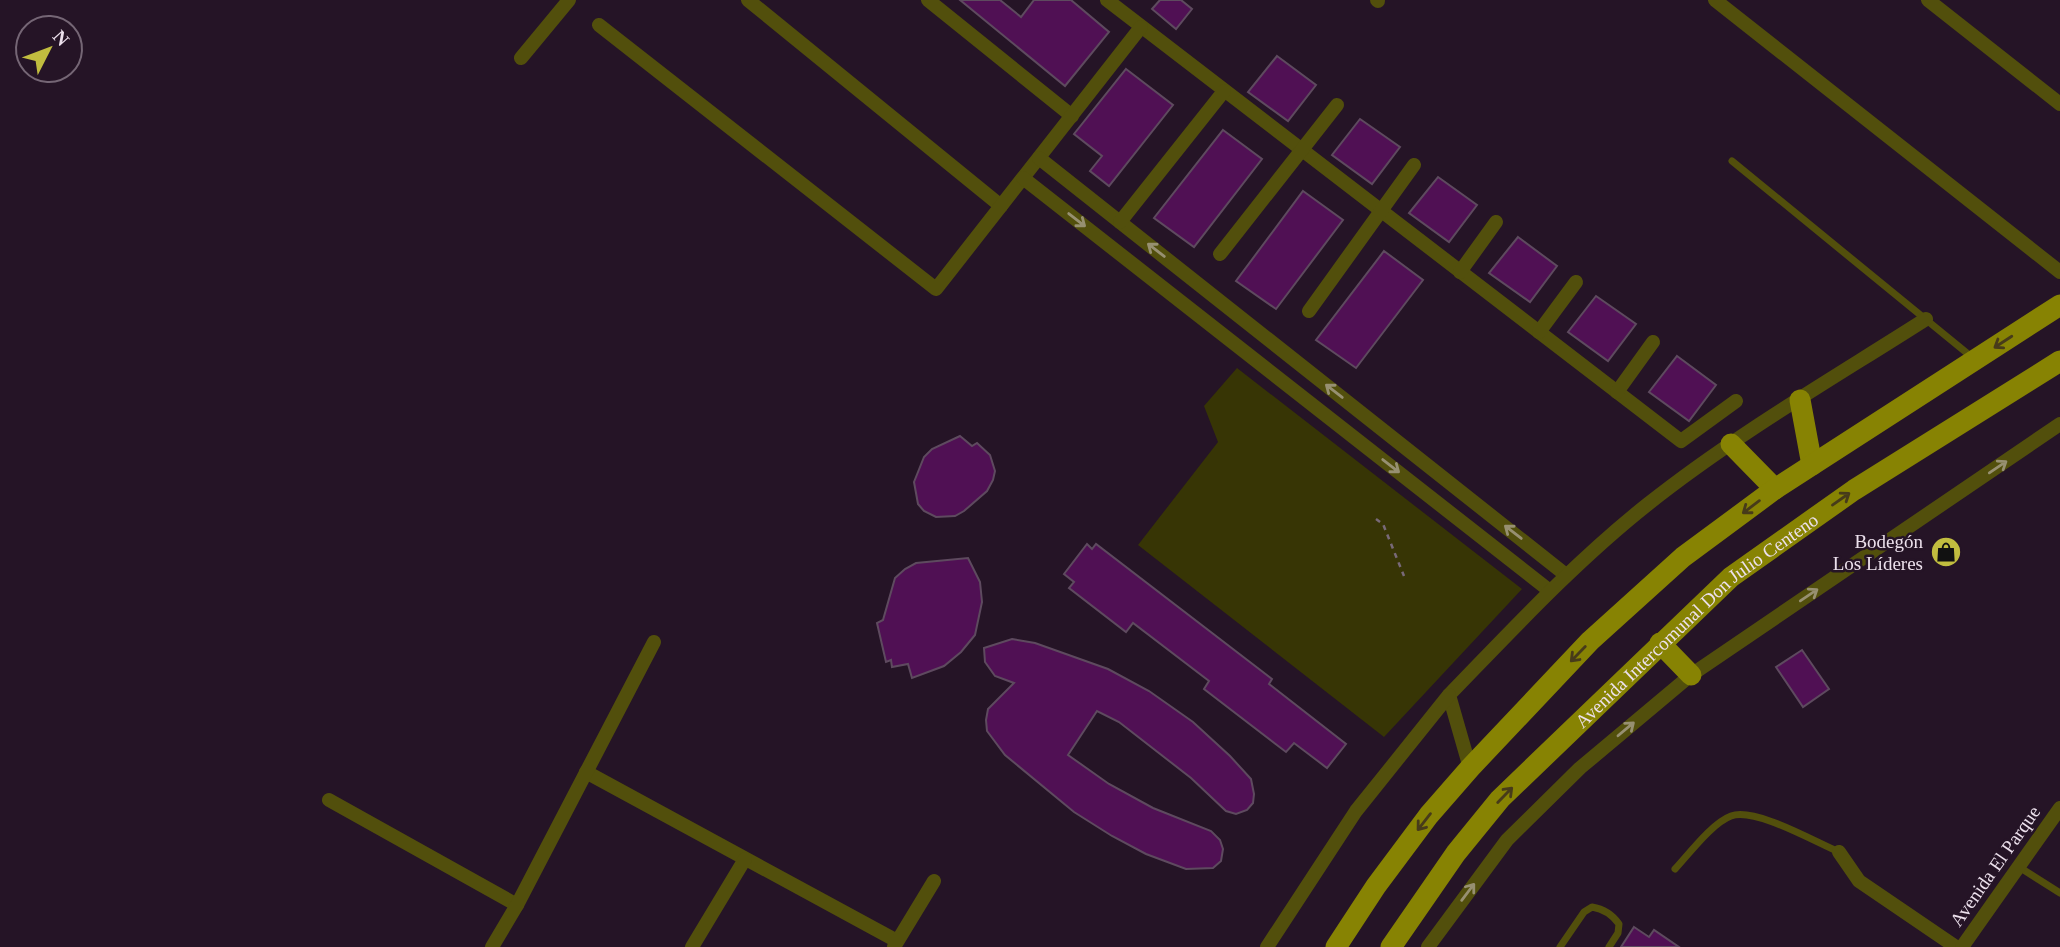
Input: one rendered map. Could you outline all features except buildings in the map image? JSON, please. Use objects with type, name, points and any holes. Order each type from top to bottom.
[{"type":"main road","points":[[1336,947],[1376,886],[1429,815],[1470,768],[1590,641],[1683,557],[1775,489],[2060,305]]},
{"type":"main road","name":"Avenida Intercomunal Don Julio Centeno","points":[[1391,947],[1456,853],[1500,799],[1731,577],[1854,490],[2060,361]]},
{"type":"main road","points":[[1800,400],[1812,465]]},
{"type":"main road","points":[[1731,444],[1775,489]]},
{"type":"main road","points":[[1660,643],[1691,675]]},
{"type":"street","points":[[521,58],[569,0]]},
{"type":"street","points":[[748,0],[1001,206]]},
{"type":"street","points":[[928,0],[1072,116]]},
{"type":"street","points":[[1107,0],[1681,441],[1736,401]]},
{"type":"street","points":[[1715,0],[2057,265]]},
{"type":"street","points":[[1928,0],[2060,104]]},
{"type":"street","points":[[599,25],[936,289],[1141,27]]},
{"type":"street","points":[[1120,222],[1224,91]]},
{"type":"street","points":[[1220,254],[1336,104]]},
{"type":"street","points":[[1039,158],[1566,575]]},
{"type":"street","points":[[1309,311],[1415,164]]},
{"type":"street","points":[[1023,178],[1550,591]]},
{"type":"street","points":[[1460,272],[1496,222]]},
{"type":"street","points":[[1539,332],[1576,282]]},
{"type":"street","points":[[1267,947],[1356,811],[1449,695],[1566,575],[1648,505],[1731,444],[1926,319]]},
{"type":"street","points":[[1616,392],[1653,342]]},
{"type":"street","points":[[1260,362],[1274,344]]},
{"type":"street","name":"Avenida Intercomunal Don Julio Centeno","points":[[1428,947],[1507,840],[1580,768],[1691,675],[2060,425]]},
{"type":"street","points":[[492,947],[517,905],[654,642]]},
{"type":"street","points":[[1449,695],[1470,768]]},
{"type":"street","points":[[586,772],[895,944],[934,881]]},
{"type":"street","points":[[329,800],[517,905]]},
{"type":"street","name":"Avenida El Parque","points":[[1962,947],[2060,808]]},
{"type":"street","points":[[1839,852],[1858,881],[1956,947]]},
{"type":"street","points":[[692,947],[746,859]]},
{"type":"lane","points":[[1732,161],[1975,360]]},
{"type":"lane","points":[[1675,869],[1729,816],[1743,813],[1786,827],[1839,852]]},
{"type":"lane","points":[[2019,867],[2060,893]]},
{"type":"lane","points":[[1560,947],[1584,912],[1592,907],[1601,908],[1619,924],[1618,933],[1609,947]]},
{"type":"path","points":[[1376,519],[1384,524],[1404,576]]},
{"type":"shaded area","points":[[1237,368],[1522,589],[1384,737],[1138,545],[1218,442],[1204,406]]},
{"type":"place","name":"Bodegón Los Líderes","points":[[1946,552]]}]
